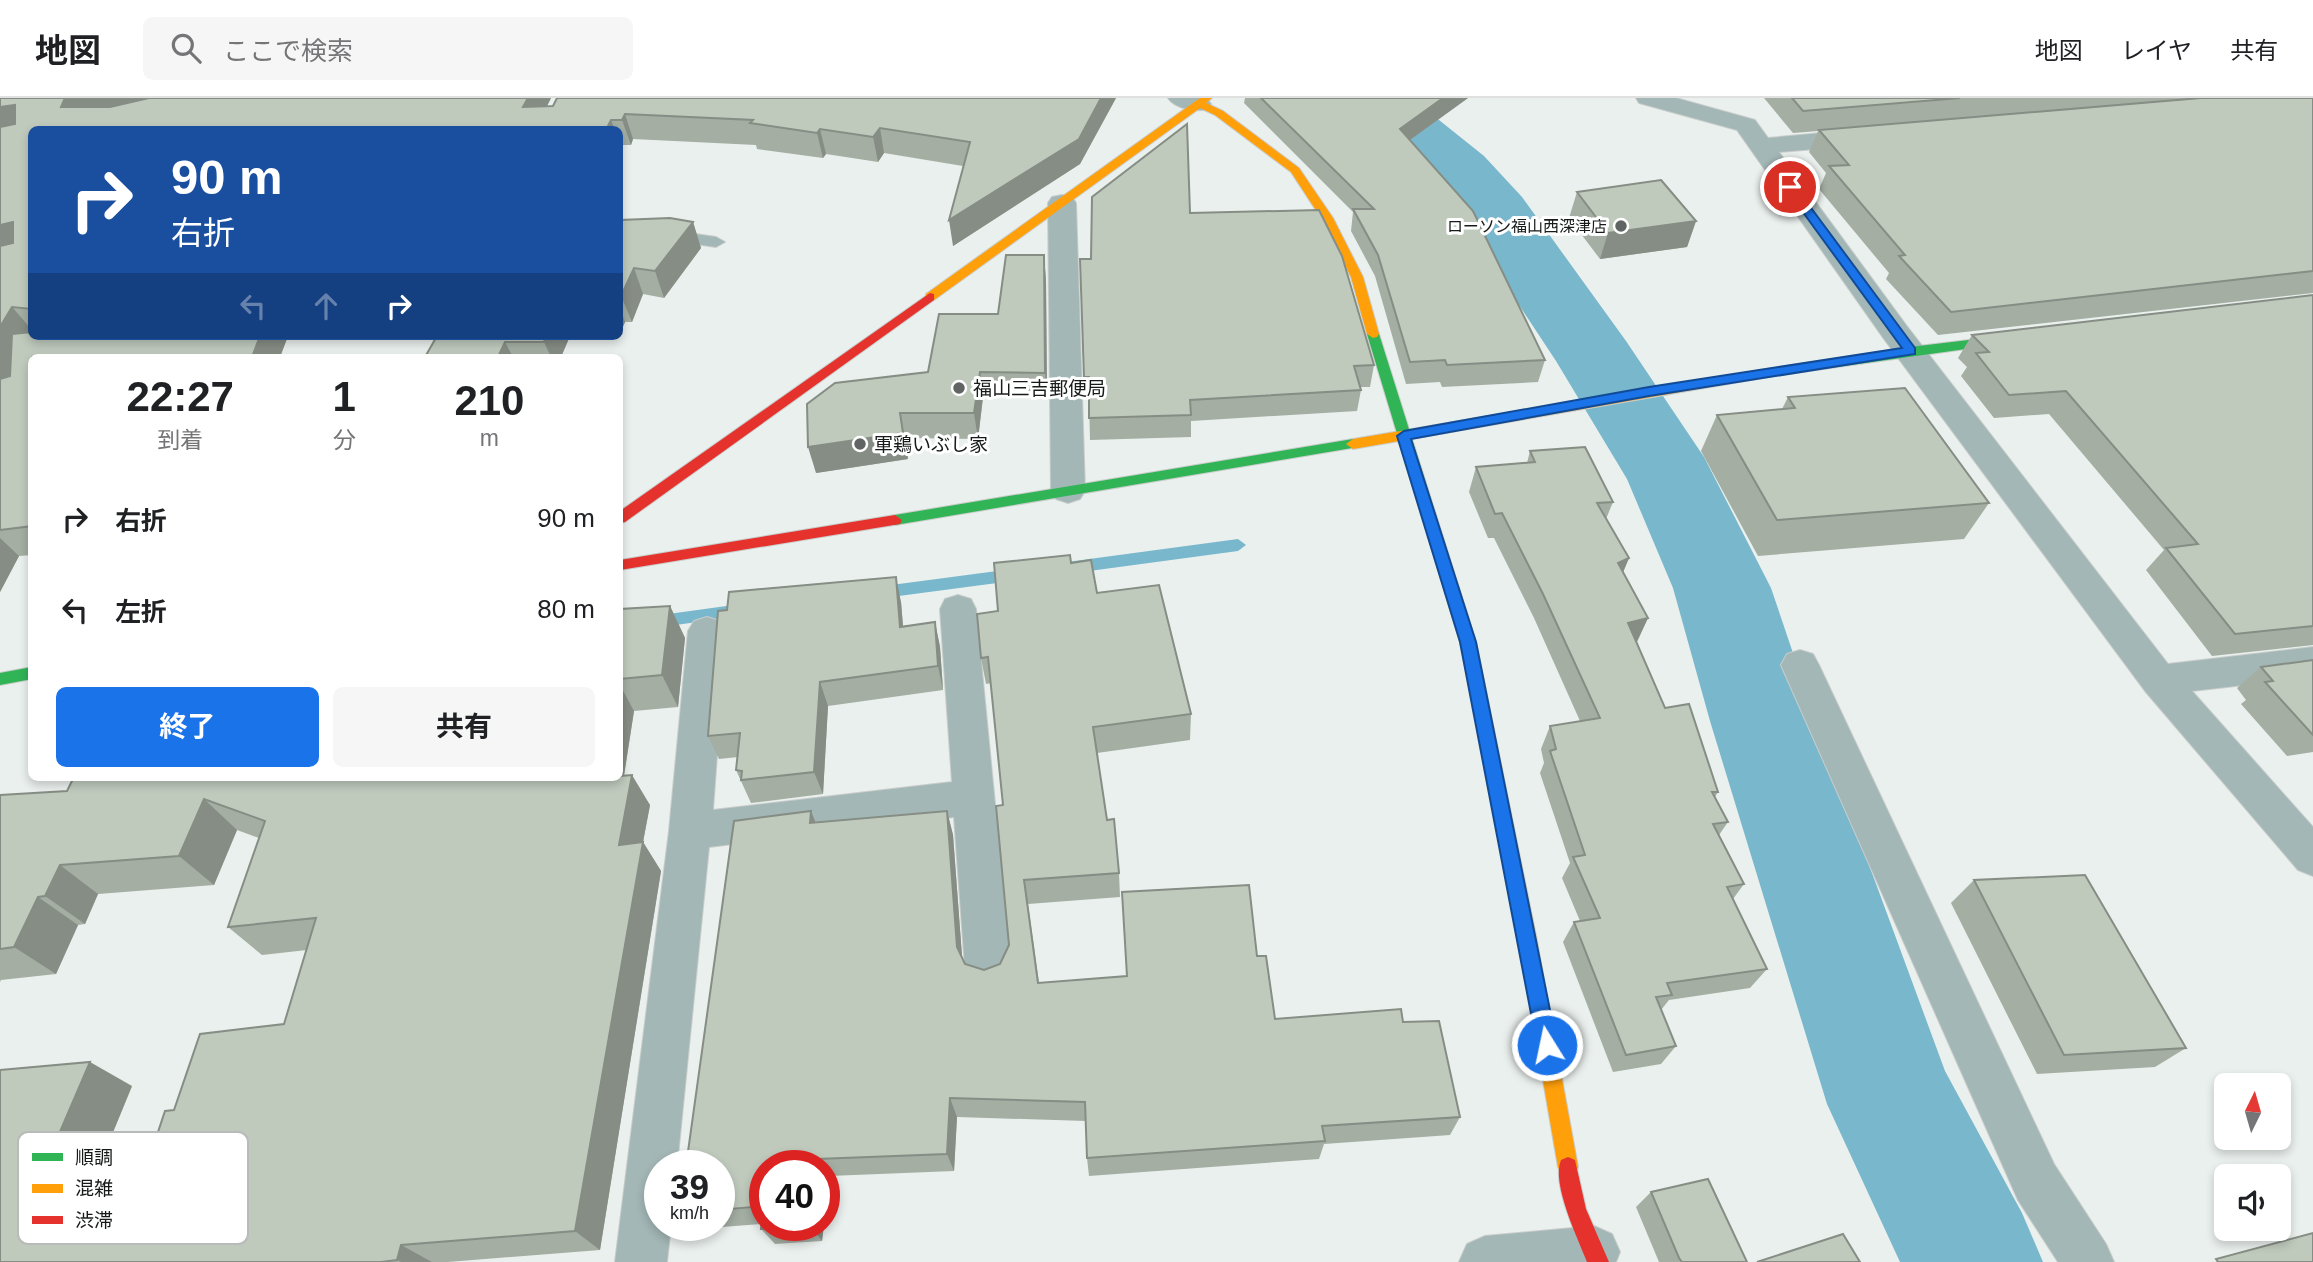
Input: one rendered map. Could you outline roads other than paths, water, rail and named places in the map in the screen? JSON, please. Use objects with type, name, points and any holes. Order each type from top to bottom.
[{"type":"street","points":[[1648,98],[1746,125],[1910,351],[2159,680],[2313,857]]},
{"type":"street","points":[[623,516],[1062,203],[1195,100],[1219,113],[1295,170],[1327,218],[1357,277],[1468,642],[1527,936],[1576,1209],[1596,1257],[1485,1262]]},
{"type":"street","points":[[1760,146],[1885,135]]},
{"type":"street","points":[[1062,203],[1068,491]]},
{"type":"street","points":[[623,565],[1404,436],[1649,391],[1910,351],[2035,337]]},
{"type":"street","points":[[958,609],[988,968]]},
{"type":"street","points":[[641,1262],[690,831],[707,631]]},
{"type":"street","points":[[2159,680],[2313,662]]},
{"type":"street","points":[[1800,665],[2036,1182],[2088,1262]]},
{"type":"street","points":[[0,678],[28,674]]},
{"type":"street","points":[[690,831],[972,797]]},
{"type":"lane","points":[[623,228],[716,242]]},
{"type":"waterway","points":[[1360,98],[1405,126],[1459,171],[1496,213],[1597,360],[1672,479],[1722,588],[1763,721],[1892,1104],[1973,1262]]},
{"type":"waterway","points":[[1067,568],[1238,545]]},
{"type":"waterway","points":[[876,593],[1019,574]]},
{"type":"waterway","points":[[661,621],[741,610]]},
{"type":"place","name":"ローソン福山西深津店","points":[[1621,226]]},
{"type":"place","name":"福山三吉郵便局","points":[[959,388]]},
{"type":"place","name":"軍鶏いぶし家","points":[[860,444]]}]
